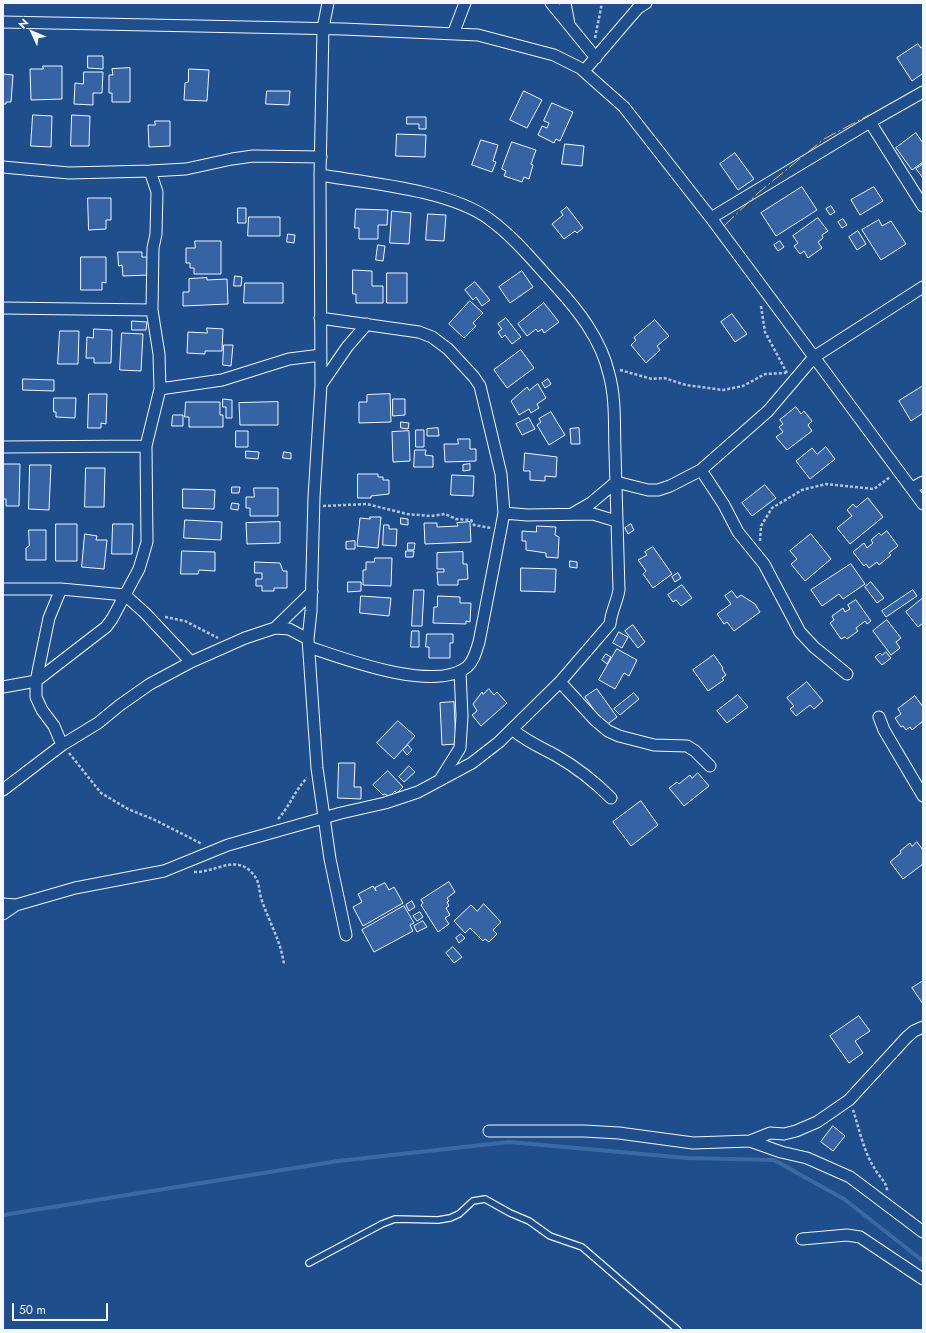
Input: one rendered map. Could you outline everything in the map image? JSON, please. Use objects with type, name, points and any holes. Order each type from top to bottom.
[{"type":"street","points":[[328,3],[323,28],[320,175],[321,385],[314,507],[309,643],[317,768],[330,859],[346,935]]},
{"type":"street","points":[[453,34],[465,3]]},
{"type":"street","points":[[550,3],[593,55]]},
{"type":"street","points":[[565,3],[569,26]]},
{"type":"street","points":[[584,71],[593,55],[638,8],[646,3]]},
{"type":"street","points":[[3,22],[323,28],[478,35],[554,55],[584,71],[624,107],[711,218],[923,504]]},
{"type":"street","points":[[711,218],[870,122],[923,92]]},
{"type":"street","points":[[870,122],[923,206]]},
{"type":"street","points":[[3,167],[69,172],[150,171],[186,169],[253,156],[321,157]]},
{"type":"street","points":[[3,687],[36,681],[106,627],[139,569],[147,542],[146,446],[160,389],[159,354],[152,310],[152,248],[156,234],[157,192],[150,171]]},
{"type":"street","points":[[3,914],[16,905],[75,888],[164,871],[209,852],[324,818],[386,803],[418,792],[439,782],[472,763],[513,730],[536,704],[560,682],[610,624],[619,590],[613,398],[606,365],[593,335],[579,313],[528,255],[503,230],[470,208],[412,190],[320,175]]},
{"type":"street","points":[[616,482],[648,490],[658,490],[670,486],[701,470],[768,411],[814,356],[923,287]]},
{"type":"street","points":[[3,308],[152,310]]},
{"type":"street","points":[[3,790],[62,745],[98,722],[150,684],[190,662],[229,645],[276,628],[289,629],[309,643],[369,666],[398,673],[424,676],[446,675],[460,670],[470,663],[479,642],[504,513],[502,481],[497,454],[480,386],[474,377],[448,349],[432,337],[401,328],[320,318]]},
{"type":"street","points":[[321,385],[347,347],[367,324]]},
{"type":"street","points":[[160,389],[222,380],[289,359],[320,356]]},
{"type":"street","points":[[3,447],[146,446]]},
{"type":"street","points":[[701,470],[724,505],[738,532],[755,551],[780,592],[800,632],[814,647],[847,674]]},
{"type":"street","points":[[572,514],[591,503],[616,482]]},
{"type":"street","points":[[912,488],[923,482]]},
{"type":"street","points":[[504,513],[527,515],[593,514],[616,521]]},
{"type":"street","points":[[3,589],[62,589],[125,595],[145,613],[190,662]]},
{"type":"street","points":[[62,589],[49,618],[36,681],[36,697],[42,710],[54,726],[62,745]]},
{"type":"street","points":[[276,628],[312,592]]},
{"type":"street","points":[[439,782],[460,748],[462,716],[460,670]]},
{"type":"street","points":[[560,682],[595,720],[608,731],[654,745],[691,747],[710,766]]},
{"type":"street","points":[[879,717],[884,730],[923,796]]},
{"type":"street","points":[[513,730],[522,738],[575,767],[591,778],[612,798]]},
{"type":"street","points":[[3,904],[16,905]]},
{"type":"street","points":[[489,1131],[584,1131],[619,1133],[693,1144],[750,1141],[770,1133],[787,1133],[803,1128],[834,1112],[849,1100],[914,1031],[923,1027]]},
{"type":"street","points":[[750,1141],[816,1161],[850,1177],[923,1232]]},
{"type":"street","points":[[802,1239],[847,1235],[860,1237],[923,1279]]},
{"type":"lane","points":[[310,1263],[372,1229],[395,1219],[438,1220],[450,1218],[459,1214],[473,1201],[486,1199],[510,1213],[529,1221],[550,1236],[582,1247],[678,1330]]},
{"type":"path","points":[[593,55],[602,3]]},
{"type":"path","points":[[760,304],[765,332],[787,374]]},
{"type":"path","points":[[606,365],[646,378],[667,379],[686,385],[723,390],[743,386],[765,374],[799,374]]},
{"type":"path","points":[[755,551],[760,542],[761,526],[765,517],[772,508],[788,497],[807,488],[826,484],[874,489],[898,470]]},
{"type":"path","points":[[314,507],[367,504],[407,514],[431,516],[445,514],[456,519],[471,520],[474,525],[501,529]]},
{"type":"path","points":[[145,613],[185,621],[229,645]]},
{"type":"path","points":[[62,745],[100,792],[128,809],[194,839],[209,852]]},
{"type":"path","points":[[274,822],[286,810],[297,789],[317,768]]},
{"type":"path","points":[[191,872],[206,872],[234,865],[244,867],[251,872],[256,878],[262,900],[277,934],[284,964]]},
{"type":"path","points":[[849,1100],[869,1158],[875,1170],[886,1184],[888,1205]]},
{"type":"building","points":[[918,44],[921,48],[923,47],[923,76],[922,74],[912,81],[897,58]]},
{"type":"building","points":[[88,56],[103,56],[103,69],[88,68]]},
{"type":"building","points":[[43,66],[62,66],[62,99],[31,100],[30,69],[43,69]]},
{"type":"building","points":[[130,68],[130,102],[112,102],[112,93],[109,93],[109,75],[113,75],[112,69]]},
{"type":"building","points":[[189,69],[209,70],[207,101],[184,100],[185,83],[188,82]]},
{"type":"building","points":[[84,72],[103,72],[102,93],[93,93],[93,105],[74,104],[75,83],[83,84]]},
{"type":"building","points":[[3,74],[13,75],[11,102],[6,102],[6,104],[3,104]]},
{"type":"building","points":[[267,91],[290,91],[289,105],[266,104]]},
{"type":"building","points":[[524,91],[542,100],[527,128],[510,120]]},
{"type":"building","points":[[552,103],[573,112],[560,141],[556,139],[554,143],[538,135],[542,126],[547,128],[549,123],[544,121]]},
{"type":"building","points":[[33,115],[52,116],[51,147],[31,146]]},
{"type":"building","points":[[72,115],[90,116],[89,146],[71,146]]},
{"type":"building","points":[[407,117],[426,117],[426,129],[419,129],[419,124],[407,124]]},
{"type":"building","points":[[155,121],[170,121],[170,146],[149,147],[148,125],[155,125]]},
{"type":"building","points":[[916,133],[923,143],[923,162],[912,170],[896,148]]},
{"type":"building","points":[[397,134],[426,135],[425,157],[396,156]]},
{"type":"building","points":[[481,140],[498,145],[493,161],[496,162],[492,172],[472,165]]},
{"type":"building","points":[[512,142],[536,150],[531,164],[533,165],[529,179],[524,177],[522,182],[504,176],[506,171],[502,169]]},
{"type":"building","points":[[565,144],[584,146],[582,166],[562,164]]},
{"type":"building","points":[[735,153],[754,179],[738,190],[720,164]]},
{"type":"building","points":[[923,164],[923,178],[916,169]]},
{"type":"building","points":[[802,187],[817,210],[776,236],[761,213]]},
{"type":"building","points":[[874,187],[883,201],[860,215],[851,200]]},
{"type":"building","points":[[88,198],[111,198],[111,220],[106,220],[106,229],[89,230]]},
{"type":"building","points":[[831,206],[835,212],[830,215],[826,209]]},
{"type":"building","points":[[567,207],[583,228],[577,233],[575,231],[564,239],[552,224],[563,215],[561,212]]},
{"type":"building","points":[[238,208],[246,208],[246,223],[238,223]]},
{"type":"building","points":[[356,209],[388,210],[387,225],[378,225],[378,239],[359,239],[359,228],[355,228]]},
{"type":"building","points":[[392,211],[411,213],[409,244],[390,243]]},
{"type":"building","points":[[428,214],[446,215],[444,241],[426,240]]},
{"type":"building","points":[[249,217],[280,217],[280,236],[248,236]]},
{"type":"building","points":[[818,218],[828,231],[822,235],[823,238],[818,242],[822,248],[808,258],[804,251],[800,254],[794,246],[798,243],[793,236]]},
{"type":"building","points":[[843,219],[847,225],[842,228],[838,222]]},
{"type":"building","points":[[879,220],[882,226],[891,221],[906,244],[881,260],[862,230]]},
{"type":"building","points":[[858,231],[866,244],[857,250],[849,237]]},
{"type":"building","points":[[288,234],[295,235],[294,243],[287,242]]},
{"type":"building","points":[[195,241],[221,241],[221,274],[194,274],[194,268],[190,268],[190,263],[186,263],[186,248],[195,248]]},
{"type":"building","points":[[780,241],[784,247],[778,251],[774,245]]},
{"type":"building","points":[[378,245],[385,246],[383,261],[376,260]]},
{"type":"building","points":[[118,252],[142,252],[142,257],[148,257],[148,275],[123,276],[122,265],[119,266]]},
{"type":"building","points":[[81,257],[106,257],[106,283],[102,282],[102,290],[81,290]]},
{"type":"building","points":[[353,270],[372,271],[372,286],[383,286],[383,303],[356,303],[356,294],[353,294]]},
{"type":"building","points":[[522,271],[533,287],[510,303],[499,287]]},
{"type":"building","points":[[387,273],[407,273],[407,303],[387,303]]},
{"type":"building","points":[[235,276],[242,277],[241,286],[234,286]]},
{"type":"building","points":[[207,278],[207,280],[227,279],[228,304],[183,306],[183,292],[189,292],[189,279]]},
{"type":"building","points":[[475,282],[490,300],[482,306],[476,297],[473,300],[465,290]]},
{"type":"building","points":[[245,283],[283,283],[283,303],[244,303]]},
{"type":"building","points":[[470,301],[483,313],[473,323],[476,326],[464,338],[449,324]]},
{"type":"building","points":[[544,303],[559,322],[544,333],[542,329],[538,332],[536,329],[527,336],[518,324]]},
{"type":"building","points":[[732,314],[747,334],[735,342],[721,322]]},
{"type":"building","points":[[506,318],[521,337],[512,344],[505,335],[502,338],[498,332],[502,329],[498,324]]},
{"type":"building","points":[[655,320],[669,336],[657,346],[660,350],[646,363],[631,345],[636,340],[634,338]]},
{"type":"building","points":[[132,321],[147,322],[146,330],[132,330]]},
{"type":"building","points":[[207,328],[223,329],[222,351],[205,351],[205,354],[187,353],[188,332],[207,333]]},
{"type":"building","points":[[94,329],[112,330],[111,363],[94,363],[94,358],[86,358],[87,337],[93,338]]},
{"type":"building","points":[[60,331],[79,331],[78,364],[58,364]]},
{"type":"building","points":[[122,333],[143,334],[141,371],[120,370]]},
{"type":"building","points":[[224,345],[233,345],[231,366],[223,365]]},
{"type":"building","points":[[521,350],[534,368],[507,388],[494,370]]},
{"type":"building","points":[[23,379],[54,380],[54,391],[23,390]]},
{"type":"building","points":[[548,379],[551,384],[545,388],[542,383]]},
{"type":"building","points":[[538,384],[546,398],[537,404],[539,408],[531,413],[529,409],[519,415],[511,401],[527,387],[529,390]]},
{"type":"building","points":[[923,386],[923,413],[911,421],[899,401]]},
{"type":"building","points":[[89,394],[107,394],[106,424],[101,423],[101,428],[88,428]]},
{"type":"building","points":[[390,394],[391,422],[359,423],[359,402],[367,402],[367,395]]},
{"type":"building","points":[[54,398],[76,398],[75,418],[56,417],[56,412],[54,412]]},
{"type":"building","points":[[223,399],[232,400],[232,418],[226,418],[226,407],[223,407]]},
{"type":"building","points":[[393,399],[405,399],[405,415],[393,416]]},
{"type":"building","points":[[186,402],[220,402],[220,415],[223,415],[223,427],[189,427],[189,417],[185,417]]},
{"type":"building","points":[[278,402],[278,425],[240,425],[239,403]]},
{"type":"building","points":[[796,407],[801,414],[804,411],[812,421],[808,425],[812,431],[787,450],[776,437],[783,432],[779,427],[783,424],[780,420]]},
{"type":"building","points":[[551,412],[565,435],[549,445],[537,425],[541,422],[539,419]]},
{"type":"building","points":[[173,415],[183,415],[183,426],[172,426]]},
{"type":"building","points":[[529,418],[535,429],[522,435],[516,424]]},
{"type":"building","points":[[401,422],[409,423],[408,429],[401,428]]},
{"type":"building","points":[[438,428],[439,436],[427,436],[427,429]]},
{"type":"building","points":[[579,428],[580,444],[571,444],[570,429]]},
{"type":"building","points":[[416,430],[424,430],[424,447],[416,447]]},
{"type":"building","points":[[236,431],[248,431],[248,447],[236,447]]},
{"type":"building","points":[[409,431],[410,461],[393,462],[392,432]]},
{"type":"building","points":[[458,439],[470,439],[470,449],[476,449],[476,461],[445,462],[444,444],[458,444]]},
{"type":"building","points":[[826,447],[835,459],[810,479],[796,461],[812,448],[817,454]]},
{"type":"building","points":[[415,450],[426,450],[425,455],[433,456],[433,467],[414,467]]},
{"type":"building","points":[[246,451],[259,452],[258,459],[246,458]]},
{"type":"building","points":[[284,452],[291,453],[291,459],[283,458]]},
{"type":"building","points":[[525,453],[557,457],[556,477],[545,476],[545,481],[530,480],[530,471],[524,471]]},
{"type":"building","points":[[3,464],[20,464],[19,506],[6,506],[6,499],[3,499]]},
{"type":"building","points":[[470,464],[470,470],[463,471],[463,465]]},
{"type":"building","points":[[30,465],[51,465],[49,510],[29,509]]},
{"type":"building","points":[[86,468],[105,468],[104,507],[85,507]]},
{"type":"building","points":[[358,474],[378,474],[378,477],[383,477],[383,480],[389,480],[389,494],[371,496],[371,498],[358,498]]},
{"type":"building","points":[[452,475],[474,476],[473,496],[451,495]]},
{"type":"building","points":[[765,485],[776,498],[752,516],[742,503]]},
{"type":"building","points":[[232,487],[240,487],[239,493],[232,493]]},
{"type":"building","points":[[254,488],[278,488],[278,516],[250,516],[250,508],[246,508],[246,497],[254,497]]},
{"type":"building","points":[[183,489],[215,490],[214,509],[183,508]]},
{"type":"building","points":[[868,498],[883,517],[850,544],[837,528],[852,516],[847,510],[853,504],[856,507]]},
{"type":"building","points":[[232,503],[239,504],[238,510],[231,509]]},
{"type":"building","points":[[370,517],[381,517],[378,548],[357,546],[360,518],[370,519]]},
{"type":"building","points":[[401,518],[408,519],[408,525],[401,524]]},
{"type":"building","points":[[185,520],[222,522],[221,540],[184,538]]},
{"type":"building","points":[[280,522],[280,543],[247,544],[246,523]]},
{"type":"building","points":[[470,522],[471,542],[425,544],[424,523],[437,523],[437,527],[458,526],[457,523]]},
{"type":"building","points":[[56,524],[77,524],[77,561],[56,561]]},
{"type":"building","points":[[113,524],[133,524],[132,554],[112,554]]},
{"type":"building","points":[[631,524],[634,530],[628,534],[625,528]]},
{"type":"building","points":[[384,525],[389,525],[389,529],[397,529],[396,546],[383,545]]},
{"type":"building","points":[[537,526],[556,527],[555,535],[559,537],[558,558],[546,557],[546,553],[526,550],[526,541],[522,541],[522,531],[536,532]]},
{"type":"building","points":[[29,530],[46,530],[46,560],[26,560],[26,548],[29,546]]},
{"type":"building","points":[[887,531],[898,546],[889,553],[891,555],[879,565],[877,562],[869,568],[866,564],[864,566],[853,552],[864,543],[867,548],[873,543],[871,540],[879,533],[881,535]]},
{"type":"building","points":[[85,534],[97,536],[96,540],[107,540],[104,569],[82,567]]},
{"type":"building","points":[[811,534],[831,559],[805,581],[791,564],[797,559],[790,551]]},
{"type":"building","points":[[355,541],[355,549],[346,549],[346,542]]},
{"type":"building","points":[[408,543],[415,543],[414,550],[408,550]]},
{"type":"building","points":[[653,547],[672,574],[653,588],[643,574],[646,571],[638,560],[647,555],[645,552]]},
{"type":"building","points":[[182,551],[215,552],[215,571],[199,570],[198,574],[181,574]]},
{"type":"building","points":[[406,551],[414,551],[413,557],[406,557]]},
{"type":"building","points":[[463,552],[463,564],[467,564],[468,579],[458,580],[458,585],[438,585],[437,572],[444,572],[444,569],[437,569],[437,553]]},
{"type":"building","points":[[375,558],[392,558],[391,586],[363,585],[363,570],[366,570],[366,562],[374,562]]},
{"type":"building","points":[[570,561],[577,562],[577,568],[570,567]]},
{"type":"building","points":[[255,562],[280,563],[283,571],[287,571],[287,588],[274,588],[274,591],[262,591],[262,586],[256,586],[256,579],[262,579],[262,573],[255,573]]},
{"type":"building","points":[[851,564],[865,584],[843,599],[839,594],[822,606],[811,590]]},
{"type":"building","points":[[521,568],[556,569],[555,592],[521,591]]},
{"type":"building","points":[[678,573],[681,578],[675,582],[672,577]]},
{"type":"building","points":[[348,582],[361,582],[361,591],[348,592]]},
{"type":"building","points":[[871,582],[884,598],[877,603],[865,587]]},
{"type":"building","points":[[682,585],[692,598],[681,606],[676,600],[673,602],[668,595]]},
{"type":"building","points":[[414,590],[424,590],[422,626],[412,626]]},
{"type":"building","points":[[913,590],[917,596],[886,617],[882,611]]},
{"type":"building","points":[[732,591],[737,598],[741,595],[755,604],[760,612],[734,631],[727,622],[724,624],[717,614],[731,604],[725,596]]},
{"type":"building","points":[[361,596],[391,598],[389,616],[360,613]]},
{"type":"building","points":[[438,596],[460,597],[460,603],[471,603],[470,622],[466,621],[466,624],[433,623],[434,607],[437,607]]},
{"type":"building","points":[[923,598],[923,623],[918,627],[906,612]]},
{"type":"building","points":[[856,600],[871,621],[867,624],[865,621],[856,628],[858,631],[847,639],[845,637],[841,639],[830,623],[834,620],[832,616],[843,608],[845,612],[850,609],[848,605]]},
{"type":"building","points":[[887,620],[901,638],[896,642],[900,648],[891,655],[873,631]]},
{"type":"building","points":[[633,625],[645,642],[638,648],[625,631]]},
{"type":"building","points":[[412,631],[419,631],[419,647],[411,647]]},
{"type":"building","points":[[619,632],[628,637],[622,648],[613,643]]},
{"type":"building","points":[[427,634],[453,634],[453,643],[450,643],[450,658],[429,658],[429,647],[426,647]]},
{"type":"building","points":[[617,649],[637,660],[629,676],[624,673],[615,689],[599,680]]},
{"type":"building","points":[[886,652],[891,658],[882,665],[875,657],[880,653],[882,655]]},
{"type":"building","points":[[606,654],[611,657],[607,664],[602,660]]},
{"type":"building","points":[[714,655],[726,675],[722,678],[724,680],[708,691],[693,670]]},
{"type":"building","points":[[807,682],[823,701],[814,709],[810,705],[796,716],[790,709],[794,706],[787,698]]},
{"type":"building","points":[[489,689],[494,695],[497,692],[507,703],[481,726],[472,715],[477,711],[473,704],[482,692],[483,694]]},
{"type":"building","points":[[597,689],[617,717],[605,726],[585,697]]},
{"type":"building","points":[[634,693],[639,699],[620,715],[614,709]]},
{"type":"building","points":[[738,695],[748,707],[727,723],[717,711]]},
{"type":"building","points":[[915,696],[923,707],[923,721],[912,730],[910,727],[906,730],[903,726],[901,727],[895,718],[901,714],[898,709]]},
{"type":"building","points":[[454,702],[456,744],[442,745],[440,703]]},
{"type":"building","points":[[398,721],[415,736],[394,759],[377,743]]},
{"type":"building","points":[[408,745],[412,750],[407,755],[403,750]]},
{"type":"building","points":[[339,763],[355,763],[354,787],[361,787],[361,799],[338,798]]},
{"type":"building","points":[[409,766],[415,772],[404,782],[399,777]]},
{"type":"building","points":[[388,771],[403,787],[397,793],[395,791],[389,797],[385,794],[383,795],[373,785]]},
{"type":"building","points":[[698,773],[709,786],[684,806],[669,788],[677,782],[679,784],[690,775],[692,778]]},
{"type":"building","points":[[641,801],[658,825],[631,846],[613,822]]},
{"type":"building","points":[[917,842],[923,850],[923,864],[903,879],[890,862],[910,843],[912,846]]},
{"type":"building","points":[[449,882],[455,892],[447,898],[449,901],[447,902],[449,906],[446,908],[450,915],[445,918],[449,924],[438,932],[421,905],[423,903],[421,900]]},
{"type":"building","points":[[385,883],[389,890],[394,887],[403,903],[363,926],[353,907],[362,902],[358,894],[373,886],[376,891],[375,888]]},
{"type":"building","points":[[412,901],[415,907],[409,911],[406,905]]},
{"type":"building","points":[[484,904],[501,922],[493,930],[497,934],[489,942],[485,939],[483,941],[470,928],[465,933],[454,921],[471,905],[477,911]]},
{"type":"building","points":[[404,906],[414,923],[410,925],[413,931],[374,952],[362,930]]},
{"type":"building","points":[[420,912],[423,917],[417,921],[413,916]]},
{"type":"building","points":[[423,921],[427,927],[417,932],[414,926]]},
{"type":"building","points":[[461,934],[465,938],[459,943],[456,938]]},
{"type":"building","points":[[453,947],[462,957],[454,963],[446,953]]},
{"type":"building","points":[[923,981],[923,1004],[912,988]]},
{"type":"building","points":[[859,1016],[870,1031],[855,1041],[863,1053],[849,1063],[830,1036]]},
{"type":"building","points":[[833,1126],[845,1136],[833,1151],[821,1142]]},
{"type":"waterway","points":[[3,1215],[338,1161],[509,1142],[687,1158],[774,1160],[844,1199],[923,1261]]},
{"type":"power","points":[[724,226],[758,193],[824,139],[869,115]]}]
